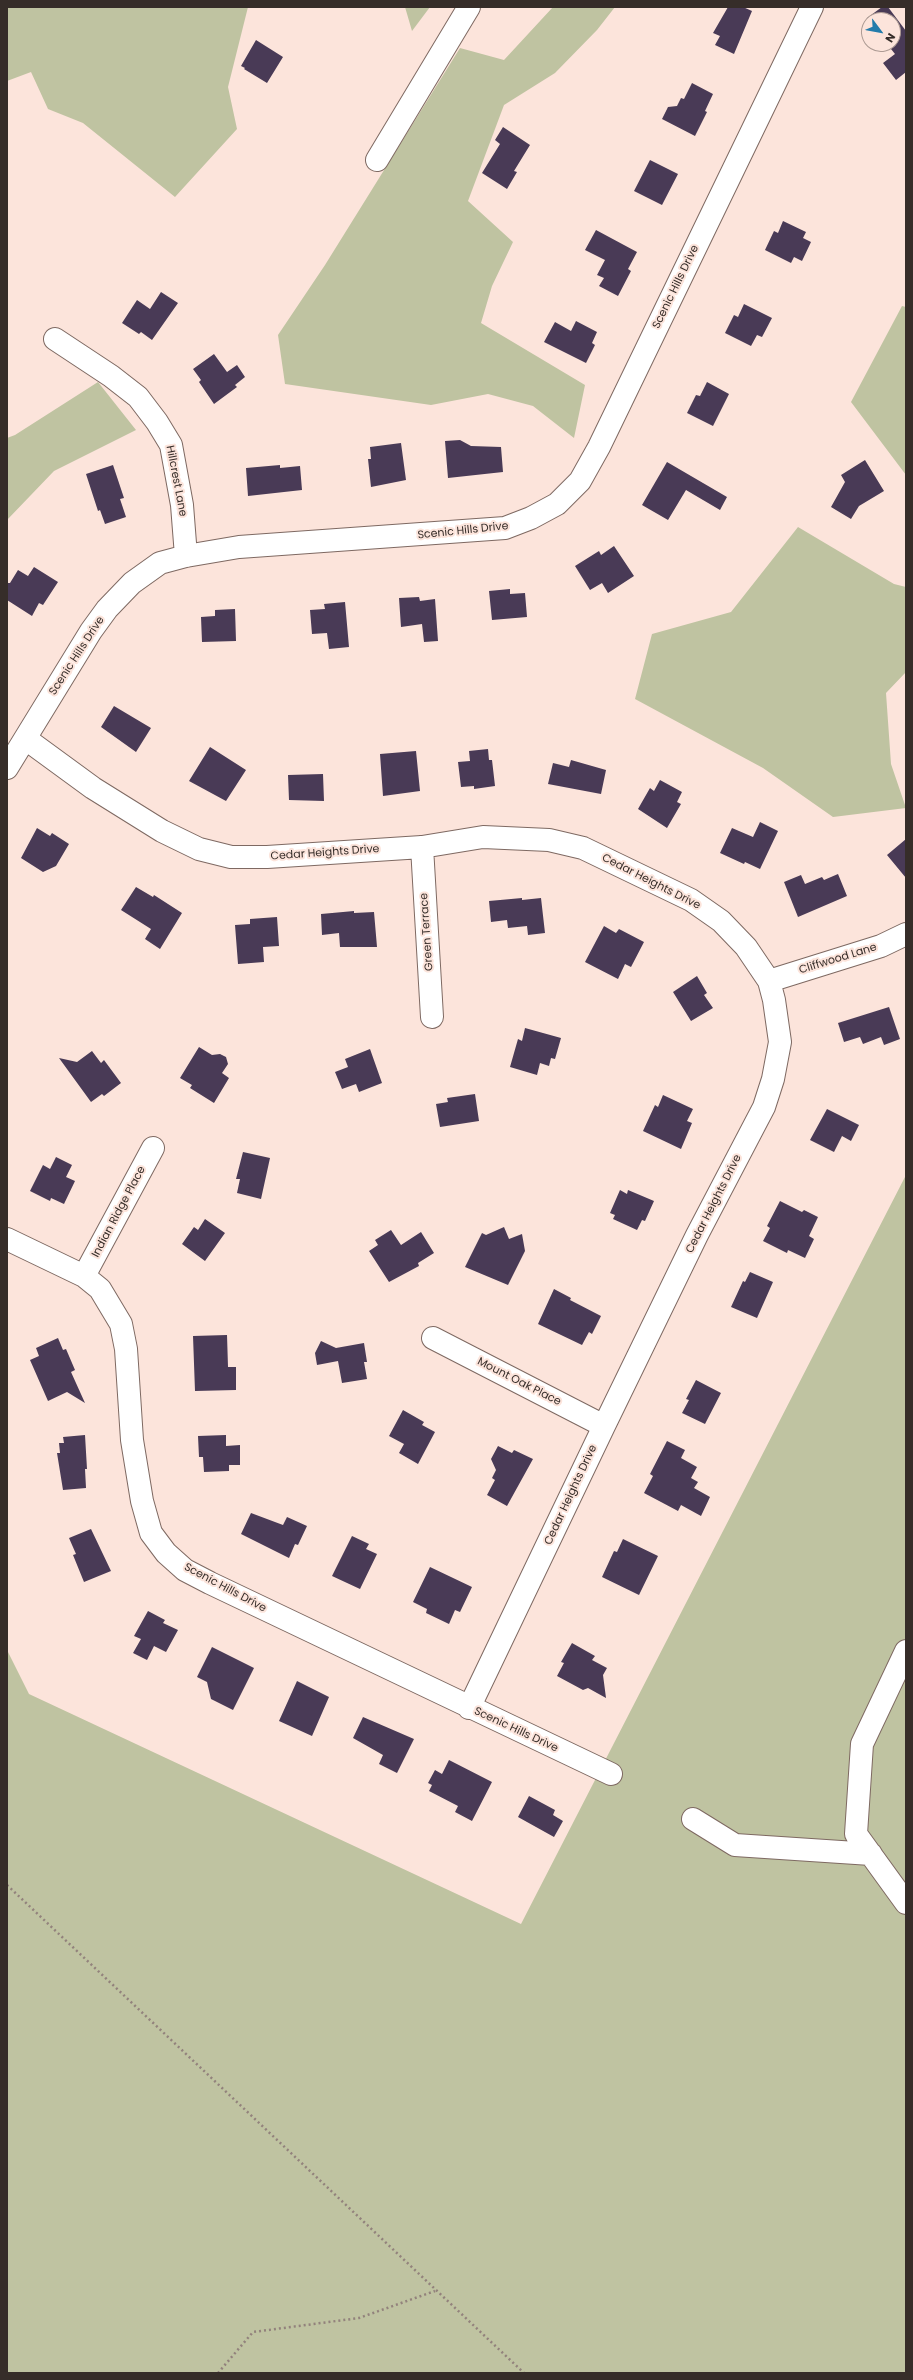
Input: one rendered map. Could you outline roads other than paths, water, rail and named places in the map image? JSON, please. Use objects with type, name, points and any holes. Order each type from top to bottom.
[{"type":"street","points":[[377,160],[469,7]]},
{"type":"street","name":"Scenic Hills Drive","points":[[7,768],[91,631],[107,609],[132,583],[160,564],[186,556],[239,547],[505,528],[531,518],[556,504],[580,481],[599,447],[812,7]]},
{"type":"street","name":"Hillcrest Lane","points":[[55,339],[111,376],[138,397],[157,422],[171,445],[182,505],[186,556]]},
{"type":"street","name":"Cedar Heights Drive","points":[[26,739],[93,788],[162,831],[199,849],[231,857],[267,857],[422,847],[483,837],[549,840],[583,848],[691,900],[721,921],[746,947],[770,982],[780,1042],[764,1107],[697,1236],[604,1426],[470,1708]]},
{"type":"street","name":"Green Terrace","points":[[422,847],[432,1017]]},
{"type":"street","name":"Cliffwood Lane","points":[[770,982],[844,956],[881,946],[906,934]]},
{"type":"street","name":"Indian Ridge Place","points":[[84,1276],[153,1148]]},
{"type":"street","name":"Scenic Hills Drive","points":[[7,1239],[84,1276],[100,1290],[121,1324],[126,1349],[132,1440],[142,1501],[151,1533],[166,1553],[185,1570],[610,1774]]},
{"type":"street","name":"Mount Oak Place","points":[[433,1338],[604,1426]]},
{"type":"street","points":[[906,1651],[862,1744],[856,1834],[906,1902]]},
{"type":"street","points":[[693,1819],[735,1845],[871,1854]]}]
